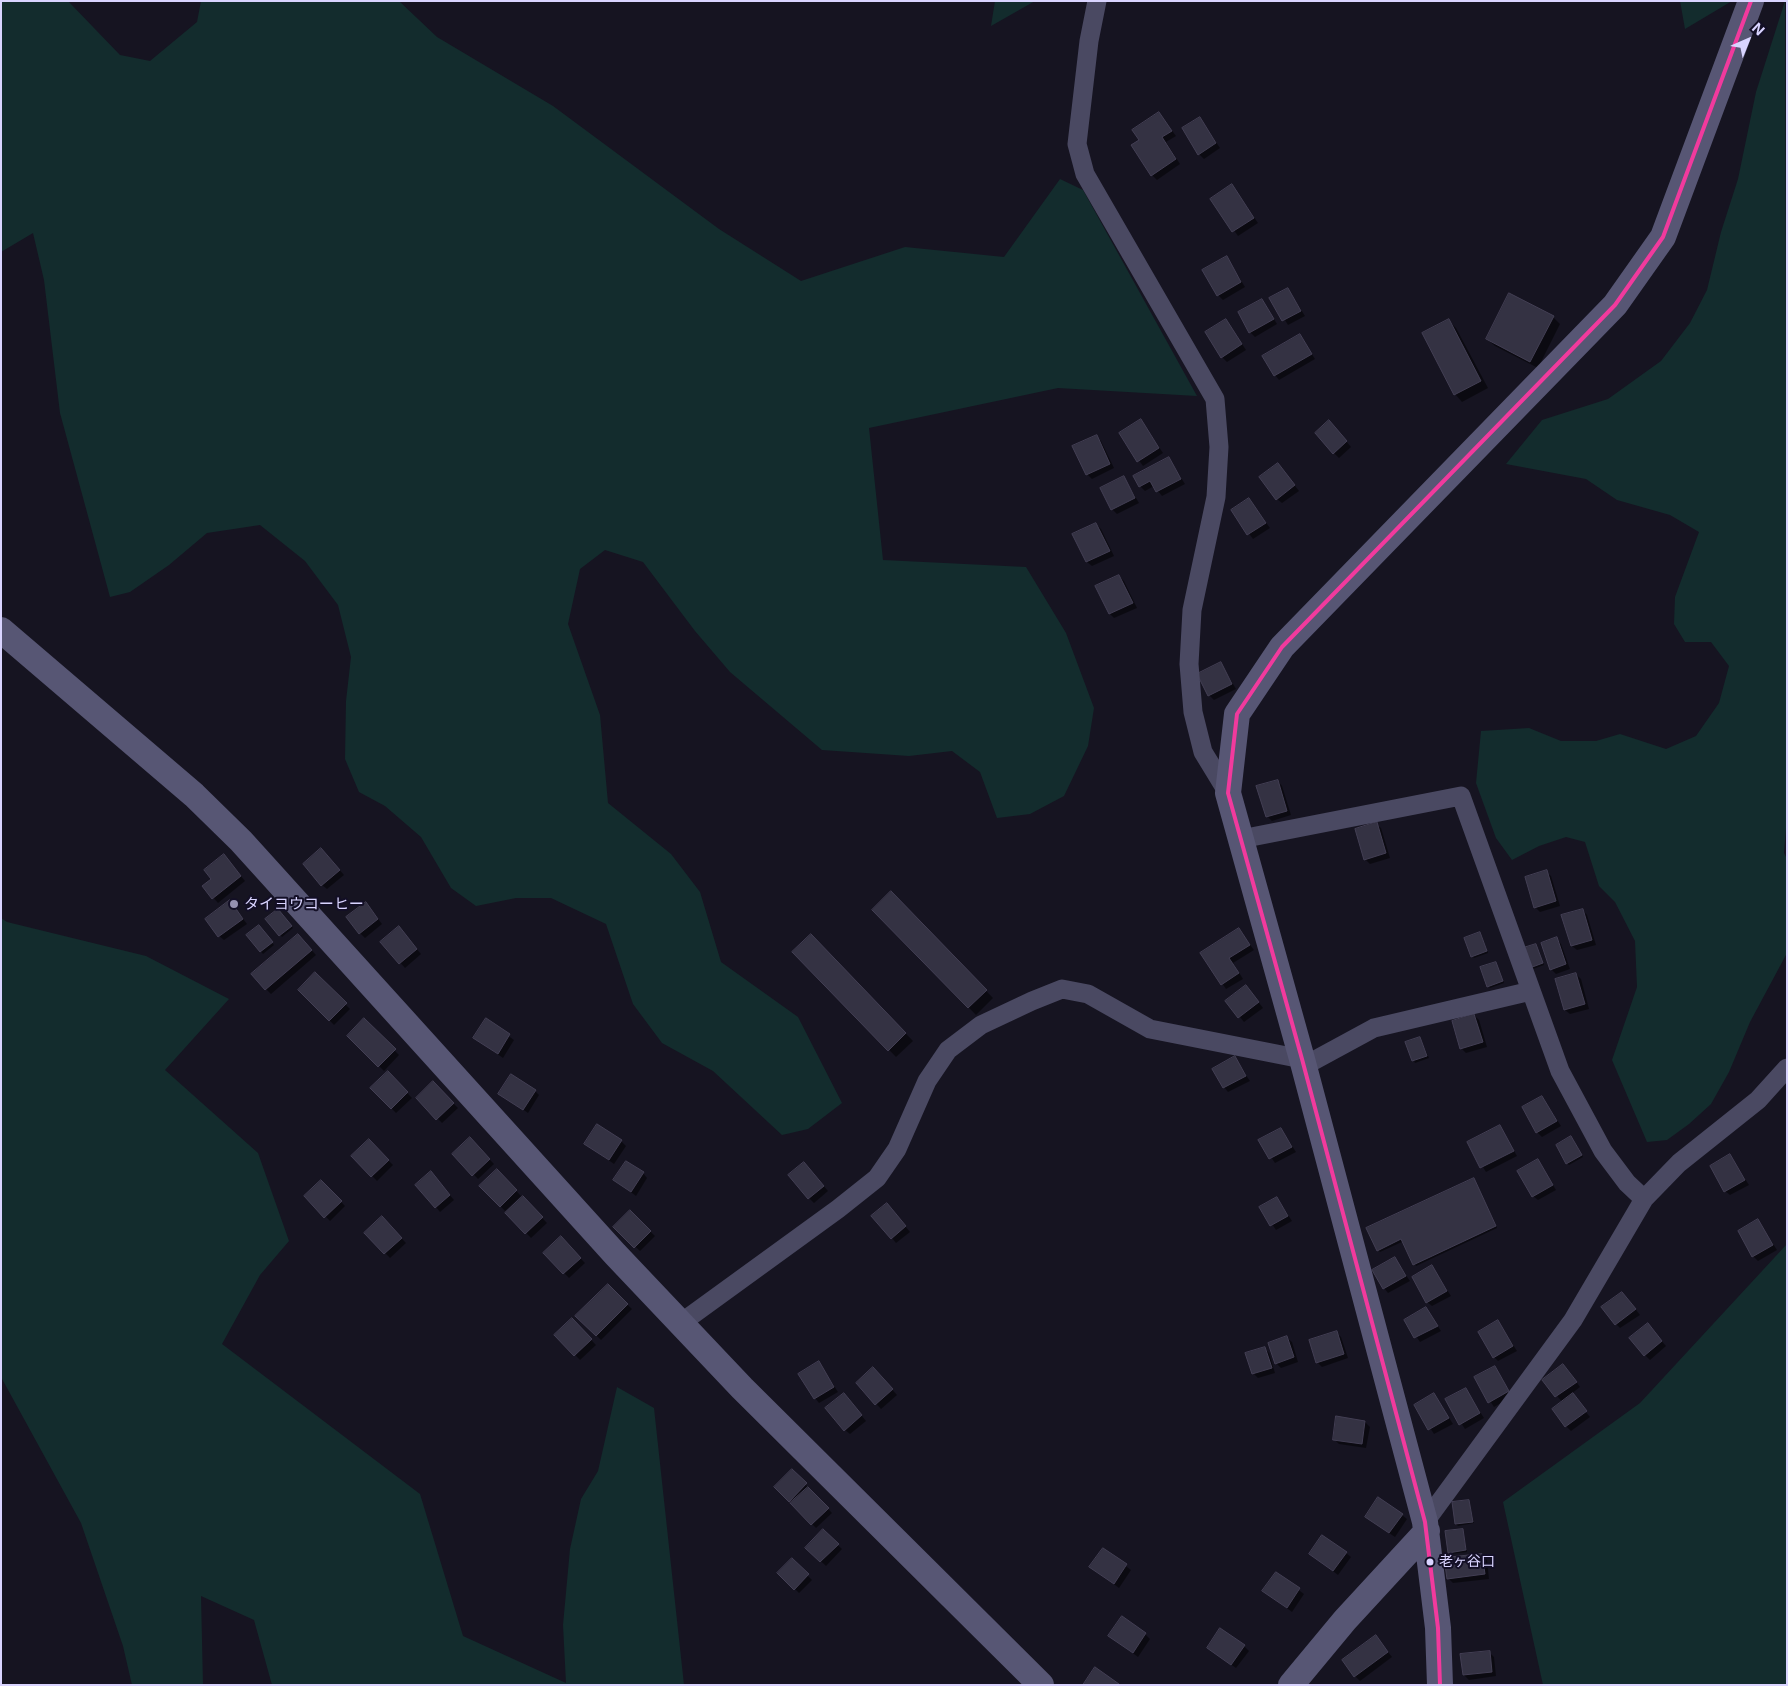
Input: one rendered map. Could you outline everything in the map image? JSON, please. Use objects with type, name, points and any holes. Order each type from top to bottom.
[{"type":"main road","points":[[1440,1685],[1438,1628],[1426,1526],[1303,1062],[1228,793],[1237,714],[1282,646],[1615,305],[1663,237],[1751,1]]},
{"type":"main road","points":[[1,630],[194,795],[241,841],[615,1254],[742,1388],[1041,1685]]},
{"type":"main road","points":[[1291,1685],[1426,1526]]},
{"type":"street","points":[[1097,1],[1089,41],[1077,144],[1083,166],[1215,399],[1219,447],[1216,497],[1192,610],[1189,664],[1193,712],[1203,752],[1228,793]]},
{"type":"street","points":[[1241,839],[1461,796],[1560,1071],[1603,1151],[1627,1183],[1644,1199]]},
{"type":"street","points":[[681,1323],[838,1209],[877,1178],[897,1148],[927,1081],[948,1050],[981,1025],[1062,989],[1088,994],[1150,1029],[1303,1062],[1374,1028],[1531,991]]},
{"type":"street","points":[[1426,1526],[1573,1320],[1644,1199],[1679,1163],[1758,1100],[1787,1068]]},
{"type":"green space","points":[[1,1],[68,1],[120,55],[150,61],[197,22],[201,1],[399,1],[437,37],[553,106],[719,229],[801,281],[905,247],[1004,257],[1060,179],[1083,190],[1197,396],[1058,388],[869,428],[883,560],[1026,567],[1066,633],[1094,708],[1088,746],[1064,796],[1030,814],[997,818],[980,772],[952,751],[909,756],[822,750],[730,672],[695,631],[643,562],[605,550],[580,569],[568,624],[600,715],[608,803],[671,854],[700,892],[721,962],[798,1017],[842,1103],[808,1129],[782,1135],[713,1071],[662,1043],[633,1004],[606,924],[551,898],[516,898],[476,906],[451,888],[421,837],[385,806],[359,792],[345,759],[346,701],[351,657],[338,605],[305,561],[260,525],[207,533],[169,565],[130,592],[110,597],[60,413],[44,280],[33,233],[1,252]]},
{"type":"green space","points":[[995,1],[1035,1],[991,26]]},
{"type":"green space","points":[[1680,1],[1732,1],[1685,29]]},
{"type":"green space","points":[[1785,1],[1787,816],[1784,853],[1787,859],[1787,953],[1750,1022],[1729,1072],[1711,1104],[1689,1124],[1667,1140],[1647,1142],[1612,1060],[1637,987],[1635,941],[1615,902],[1599,886],[1585,842],[1566,837],[1539,846],[1512,860],[1496,838],[1476,783],[1481,731],[1529,728],[1561,741],[1596,741],[1620,734],[1666,749],[1696,736],[1719,703],[1729,666],[1711,642],[1685,642],[1674,624],[1675,597],[1699,532],[1670,515],[1617,500],[1586,479],[1506,464],[1542,420],[1608,399],[1661,361],[1690,323],[1707,290],[1721,232],[1738,179],[1756,92]]},
{"type":"green space","points":[[1,918],[7,922],[146,956],[229,999],[165,1070],[258,1153],[289,1241],[260,1275],[222,1344],[420,1494],[463,1636],[566,1683],[563,1625],[570,1549],[581,1499],[598,1471],[617,1387],[654,1408],[684,1685],[272,1685],[254,1620],[201,1596],[203,1685],[132,1685],[123,1646],[81,1523],[1,1377]]},
{"type":"green space","points":[[1787,1244],[1787,1685],[1543,1685],[1503,1502],[1640,1403]]},
{"type":"building","points":[[1159,112],[1172,131],[1162,137],[1176,159],[1151,176],[1131,145],[1139,140],[1132,130]]},
{"type":"building","points":[[1200,117],[1216,143],[1198,155],[1182,128]]},
{"type":"building","points":[[1232,184],[1254,218],[1232,232],[1210,199]]},
{"type":"building","points":[[1227,256],[1241,282],[1217,296],[1202,270]]},
{"type":"building","points":[[1288,288],[1301,311],[1282,321],[1269,298]]},
{"type":"building","points":[[1509,293],[1554,316],[1530,362],[1486,339]]},
{"type":"building","points":[[1262,299],[1274,319],[1249,333],[1238,312]]},
{"type":"building","points":[[1226,319],[1242,344],[1221,358],[1205,332]]},
{"type":"building","points":[[1449,319],[1481,381],[1454,395],[1422,333]]},
{"type":"building","points":[[1300,334],[1312,354],[1274,376],[1262,356]]},
{"type":"building","points":[[1141,419],[1159,448],[1137,462],[1119,433]]},
{"type":"building","points":[[1329,420],[1347,441],[1333,454],[1315,433]]},
{"type":"building","points":[[1097,435],[1110,464],[1086,475],[1072,446]]},
{"type":"building","points":[[1169,457],[1181,479],[1156,492],[1150,481],[1139,487],[1133,476]]},
{"type":"building","points":[[1278,463],[1295,485],[1276,500],[1259,477]]},
{"type":"building","points":[[1124,476],[1135,498],[1111,510],[1100,488]]},
{"type":"building","points":[[1249,498],[1266,523],[1247,535],[1231,510]]},
{"type":"building","points":[[1096,523],[1110,551],[1086,562],[1072,534]]},
{"type":"building","points":[[1119,575],[1133,603],[1109,614],[1095,586]]},
{"type":"building","points":[[1221,662],[1232,684],[1208,696],[1197,674]]},
{"type":"building","points":[[1278,780],[1287,811],[1266,817],[1256,786]]},
{"type":"building","points":[[1377,822],[1386,853],[1364,860],[1355,829]]},
{"type":"building","points":[[321,848],[340,870],[321,886],[303,864]]},
{"type":"building","points":[[224,854],[241,876],[212,899],[202,886],[211,879],[204,870]]},
{"type":"building","points":[[1547,870],[1556,901],[1534,908],[1525,877]]},
{"type":"building","points":[[891,891],[987,990],[968,1008],[872,910]]},
{"type":"building","points":[[230,900],[243,919],[218,937],[205,919]]},
{"type":"building","points":[[366,902],[378,919],[359,934],[346,917]]},
{"type":"building","points":[[278,909],[292,926],[279,936],[265,919]]},
{"type":"building","points":[[1583,909],[1592,940],[1571,946],[1561,915]]},
{"type":"building","points":[[259,925],[273,942],[260,952],[246,935]]},
{"type":"building","points":[[399,926],[417,949],[399,964],[380,942]]},
{"type":"building","points":[[1239,928],[1250,945],[1229,958],[1239,973],[1221,985],[1200,953]]},
{"type":"building","points":[[1480,932],[1487,951],[1471,957],[1464,938]]},
{"type":"building","points":[[298,934],[312,950],[265,990],[251,974]]},
{"type":"building","points":[[811,934],[906,1033],[888,1051],[792,952]]},
{"type":"building","points":[[1557,937],[1566,964],[1550,970],[1541,943]]},
{"type":"building","points":[[1536,944],[1543,963],[1527,969],[1520,949]]},
{"type":"building","points":[[1496,962],[1503,981],[1487,987],[1480,967]]},
{"type":"building","points":[[315,972],[347,1003],[329,1021],[298,990]]},
{"type":"building","points":[[1576,973],[1585,1004],[1564,1010],[1555,979]]},
{"type":"building","points":[[1246,985],[1259,1002],[1238,1018],[1225,1001]]},
{"type":"building","points":[[1474,1014],[1483,1042],[1460,1049],[1452,1021]]},
{"type":"building","points":[[364,1018],[396,1049],[378,1067],[347,1036]]},
{"type":"building","points":[[486,1018],[510,1034],[498,1054],[473,1038]]},
{"type":"building","points":[[1420,1037],[1427,1056],[1412,1061],[1405,1042]]},
{"type":"building","points":[[1235,1056],[1246,1076],[1223,1088],[1212,1069]]},
{"type":"building","points":[[388,1071],[408,1092],[391,1109],[370,1088]]},
{"type":"building","points":[[511,1074],[536,1090],[523,1110],[498,1094]]},
{"type":"building","points":[[433,1081],[454,1103],[436,1120],[416,1098]]},
{"type":"building","points":[[1542,1096],[1557,1121],[1536,1133],[1522,1107]]},
{"type":"building","points":[[597,1124],[622,1140],[609,1160],[584,1144]]},
{"type":"building","points":[[1500,1125],[1514,1151],[1480,1168],[1467,1142]]},
{"type":"building","points":[[1281,1128],[1292,1147],[1269,1159],[1258,1140]]},
{"type":"building","points":[[1571,1136],[1582,1155],[1566,1164],[1556,1145]]},
{"type":"building","points":[[470,1137],[490,1159],[472,1176],[452,1154]]},
{"type":"building","points":[[369,1139],[389,1160],[371,1177],[351,1156]]},
{"type":"building","points":[[1730,1154],[1745,1180],[1724,1192],[1710,1166]]},
{"type":"building","points":[[1538,1159],[1553,1185],[1532,1197],[1517,1171]]},
{"type":"building","points":[[626,1161],[644,1172],[631,1192],[613,1180]]},
{"type":"building","points":[[804,1162],[824,1186],[808,1199],[788,1175]]},
{"type":"building","points":[[497,1169],[517,1190],[500,1207],[479,1186]]},
{"type":"building","points":[[431,1171],[450,1195],[435,1208],[415,1185]]},
{"type":"building","points":[[1474,1178],[1496,1226],[1413,1265],[1401,1239],[1377,1251],[1366,1228]]},
{"type":"building","points":[[321,1180],[342,1201],[324,1218],[304,1196]]},
{"type":"building","points":[[523,1196],[543,1217],[525,1234],[505,1213]]},
{"type":"building","points":[[1277,1197],[1288,1216],[1270,1226],[1259,1207]]},
{"type":"building","points":[[887,1203],[906,1226],[891,1239],[871,1216]]},
{"type":"building","points":[[630,1210],[651,1231],[634,1248],[613,1227]]},
{"type":"building","points":[[382,1216],[402,1238],[384,1254],[364,1233]]},
{"type":"building","points":[[1758,1219],[1773,1245],[1752,1257],[1738,1231]]},
{"type":"building","points":[[561,1236],[581,1258],[563,1274],[543,1253]]},
{"type":"building","points":[[1395,1257],[1406,1276],[1383,1289],[1372,1270]]},
{"type":"building","points":[[1432,1265],[1447,1291],[1426,1303],[1412,1277]]},
{"type":"building","points":[[608,1284],[628,1304],[596,1336],[575,1316]]},
{"type":"building","points":[[1622,1292],[1636,1309],[1615,1325],[1601,1307]]},
{"type":"building","points":[[1426,1307],[1438,1326],[1414,1338],[1404,1320]]},
{"type":"building","points":[[572,1318],[592,1339],[574,1356],[554,1335]]},
{"type":"building","points":[[1498,1320],[1513,1346],[1493,1358],[1478,1332]]},
{"type":"building","points":[[1648,1323],[1662,1341],[1644,1356],[1629,1338]]},
{"type":"building","points":[[1337,1331],[1344,1354],[1316,1363],[1309,1340]]},
{"type":"building","points":[[1287,1336],[1294,1357],[1275,1364],[1268,1343]]},
{"type":"building","points":[[1265,1347],[1272,1368],[1252,1374],[1245,1353]]},
{"type":"building","points":[[819,1361],[834,1387],[814,1399],[798,1374]]},
{"type":"building","points":[[1563,1364],[1577,1382],[1555,1397],[1542,1380]]},
{"type":"building","points":[[1495,1366],[1509,1391],[1488,1403],[1474,1377]]},
{"type":"building","points":[[873,1367],[893,1389],[875,1405],[856,1383]]},
{"type":"building","points":[[1466,1388],[1480,1413],[1459,1425],[1445,1399]]},
{"type":"building","points":[[844,1393],[862,1415],[844,1431],[825,1408]]},
{"type":"building","points":[[1434,1393],[1449,1418],[1428,1430],[1414,1405]]},
{"type":"building","points":[[1573,1393],[1587,1411],[1565,1427],[1552,1409]]},
{"type":"building","points":[[1336,1416],[1365,1421],[1362,1444],[1333,1440]]},
{"type":"building","points":[[792,1469],[807,1483],[789,1502],[774,1487]]},
{"type":"building","points":[[808,1487],[829,1508],[811,1525],[790,1503]]},
{"type":"building","points":[[1378,1497],[1403,1514],[1389,1533],[1365,1517]]},
{"type":"building","points":[[1469,1500],[1473,1522],[1455,1524],[1452,1502]]},
{"type":"building","points":[[823,1529],[839,1544],[820,1562],[805,1548]]},
{"type":"building","points":[[1463,1529],[1466,1550],[1448,1553],[1445,1531]]},
{"type":"building","points":[[1322,1535],[1347,1552],[1333,1571],[1309,1554]]},
{"type":"building","points":[[1103,1548],[1127,1564],[1114,1584],[1089,1567]]},
{"type":"building","points":[[1482,1554],[1485,1574],[1447,1579],[1444,1558]]},
{"type":"building","points":[[792,1558],[809,1574],[794,1590],[777,1573]]},
{"type":"building","points":[[1276,1572],[1300,1588],[1287,1608],[1262,1591]]},
{"type":"building","points":[[1122,1616],[1146,1633],[1133,1653],[1108,1636]]},
{"type":"building","points":[[1220,1628],[1245,1645],[1231,1665],[1207,1648]]},
{"type":"building","points":[[1376,1635],[1388,1652],[1354,1677],[1342,1660]]},
{"type":"building","points":[[1490,1651],[1492,1672],[1463,1675],[1460,1654]]},
{"type":"building","points":[[1095,1667],[1119,1684],[1119,1685],[1083,1685]]},
{"type":"transit line","points":[[1440,1685],[1438,1628],[1425,1522],[1302,1059],[1228,793],[1237,714],[1282,647],[1615,305],[1663,237],[1751,1]]},
{"type":"place","name":"タイヨウコーヒー","points":[[234,904]]},
{"type":"place","name":"老ヶ谷口","points":[[1430,1562]]}]
